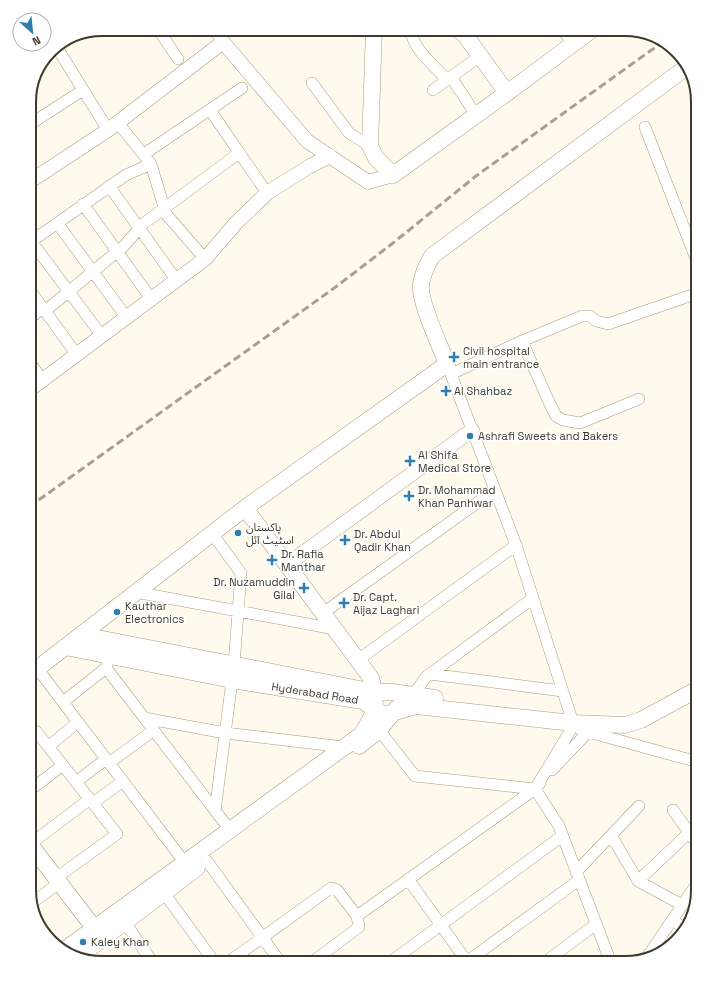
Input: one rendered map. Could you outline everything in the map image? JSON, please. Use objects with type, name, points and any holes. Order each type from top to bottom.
[{"type":"main road","points":[[374,36],[370,146],[376,158],[393,175],[584,36]]},
{"type":"main road","points":[[466,36],[507,93]]},
{"type":"main road","points":[[36,670],[64,647],[82,635],[211,532],[449,369],[422,300],[421,286],[424,271],[432,256],[683,70]]},
{"type":"main road","points":[[85,954],[98,934],[185,863],[361,735],[373,718],[375,692],[371,678],[288,564],[245,508]]},
{"type":"main road","name":"Hyderabad Road","points":[[82,635],[233,672],[363,701],[380,713],[395,712],[416,706],[625,725],[640,720],[691,693]]},
{"type":"main road","name":"Hyderabad Road","points":[[64,647],[108,661],[233,672],[375,692],[413,695],[572,721],[624,718],[638,713],[691,684]]},
{"type":"main road","points":[[70,948],[124,921],[164,893],[379,730],[395,712],[398,706],[399,698],[396,693]]},
{"type":"main road","points":[[36,853],[98,934]]},
{"type":"street","points":[[163,36],[178,59]]},
{"type":"street","points":[[219,36],[307,141],[368,182],[393,175]]},
{"type":"street","points":[[411,36],[416,45],[449,78],[476,115]]},
{"type":"street","points":[[567,36],[573,44]]},
{"type":"street","points":[[36,177],[113,126],[223,42]]},
{"type":"street","points":[[59,52],[83,90],[113,126],[144,154],[151,164],[166,214],[205,259]]},
{"type":"street","points":[[433,90],[480,56]]},
{"type":"street","points":[[312,83],[349,134],[370,146]]},
{"type":"street","points":[[144,154],[242,88]]},
{"type":"street","points":[[36,120],[83,90]]},
{"type":"street","points":[[210,110],[267,193]]},
{"type":"street","points":[[645,127],[691,246]]},
{"type":"street","points":[[36,315],[69,292],[117,253],[138,229],[240,153]]},
{"type":"street","points":[[36,385],[152,300],[205,259],[236,223],[267,193],[310,166],[330,156]]},
{"type":"street","points":[[36,238],[126,174],[151,164]]},
{"type":"street","points":[[109,186],[138,229],[177,281]]},
{"type":"street","points":[[84,204],[117,253],[152,300]]},
{"type":"street","points":[[56,223],[126,318]]},
{"type":"street","points":[[36,250],[102,336]]},
{"type":"street","points":[[691,295],[608,324],[596,322],[590,316],[582,316],[449,369],[516,545],[572,721],[588,732],[691,760]]},
{"type":"street","points":[[36,299],[77,355]]},
{"type":"street","points":[[522,341],[556,416],[563,420],[580,423],[640,399]]},
{"type":"street","points":[[36,371],[42,380]]},
{"type":"street","points":[[288,564],[472,430]]},
{"type":"street","points":[[323,613],[495,490]]},
{"type":"street","points":[[211,532],[241,573],[233,672],[215,811]]},
{"type":"street","points":[[358,660],[516,545]]},
{"type":"street","points":[[135,592],[335,630]]},
{"type":"street","points":[[413,695],[430,674],[533,598]]},
{"type":"street","points":[[63,702],[108,661],[144,718],[230,830]]},
{"type":"street","points":[[430,674],[562,690]]},
{"type":"street","points":[[36,675],[63,702],[185,863]]},
{"type":"street","points":[[144,718],[225,733],[344,747]]},
{"type":"street","points":[[535,789],[572,721]]},
{"type":"street","points":[[49,746],[78,722]]},
{"type":"street","points":[[76,782],[154,730]]},
{"type":"street","points":[[379,730],[415,776],[535,789]]},
{"type":"street","points":[[36,731],[117,834],[57,880],[37,898]]},
{"type":"street","points":[[357,916],[535,789],[588,732]]},
{"type":"street","points":[[36,786],[63,765]]},
{"type":"street","points":[[36,839],[123,781]]},
{"type":"street","points":[[535,789],[559,826],[608,956]]},
{"type":"street","points":[[476,956],[578,876],[611,835],[639,806]]},
{"type":"street","points":[[673,810],[691,835]]},
{"type":"street","points":[[638,881],[689,833]]},
{"type":"street","points":[[611,835],[638,881],[682,905]]},
{"type":"street","points":[[399,956],[562,836]]},
{"type":"street","points":[[207,861],[275,956]]},
{"type":"street","points":[[408,879],[462,956]]},
{"type":"street","points":[[237,956],[331,888],[338,890],[357,916],[359,927],[320,956]]},
{"type":"street","points":[[651,951],[691,892]]},
{"type":"street","points":[[164,893],[210,956]]},
{"type":"street","points":[[672,920],[680,925]]},
{"type":"street","points":[[124,921],[148,956]]},
{"type":"street","points":[[553,956],[596,924]]},
{"type":"railway","points":[[36,502],[337,286],[476,176],[658,45]]},
{"type":"place","name":"Civil hospital main entrance","points":[[454,357]]},
{"type":"place","name":"Al Shahbaz","points":[[446,391]]},
{"type":"place","name":"Ashrafi Sweets and Bakers","points":[[470,436]]},
{"type":"place","name":"Al Shifa Medical Store","points":[[410,461]]},
{"type":"place","name":"Dr. Mohammad Khan Panhwar","points":[[409,496]]},
{"type":"place","name":"پاکستان اسٹیٹ آئل","points":[[238,533]]},
{"type":"place","name":"Dr. Abdul Qadir Khan","points":[[345,540]]},
{"type":"place","name":"Dr. Rafia Manthar","points":[[272,560]]},
{"type":"place","name":"Dr. Nuzamuddin Gilal","points":[[304,588]]},
{"type":"place","name":"Dr. Capt. Aijaz Laghari","points":[[344,603]]},
{"type":"place","name":"Kauthar Electronics","points":[[117,612]]},
{"type":"place","name":"Kaley Khan","points":[[83,942]]}]
